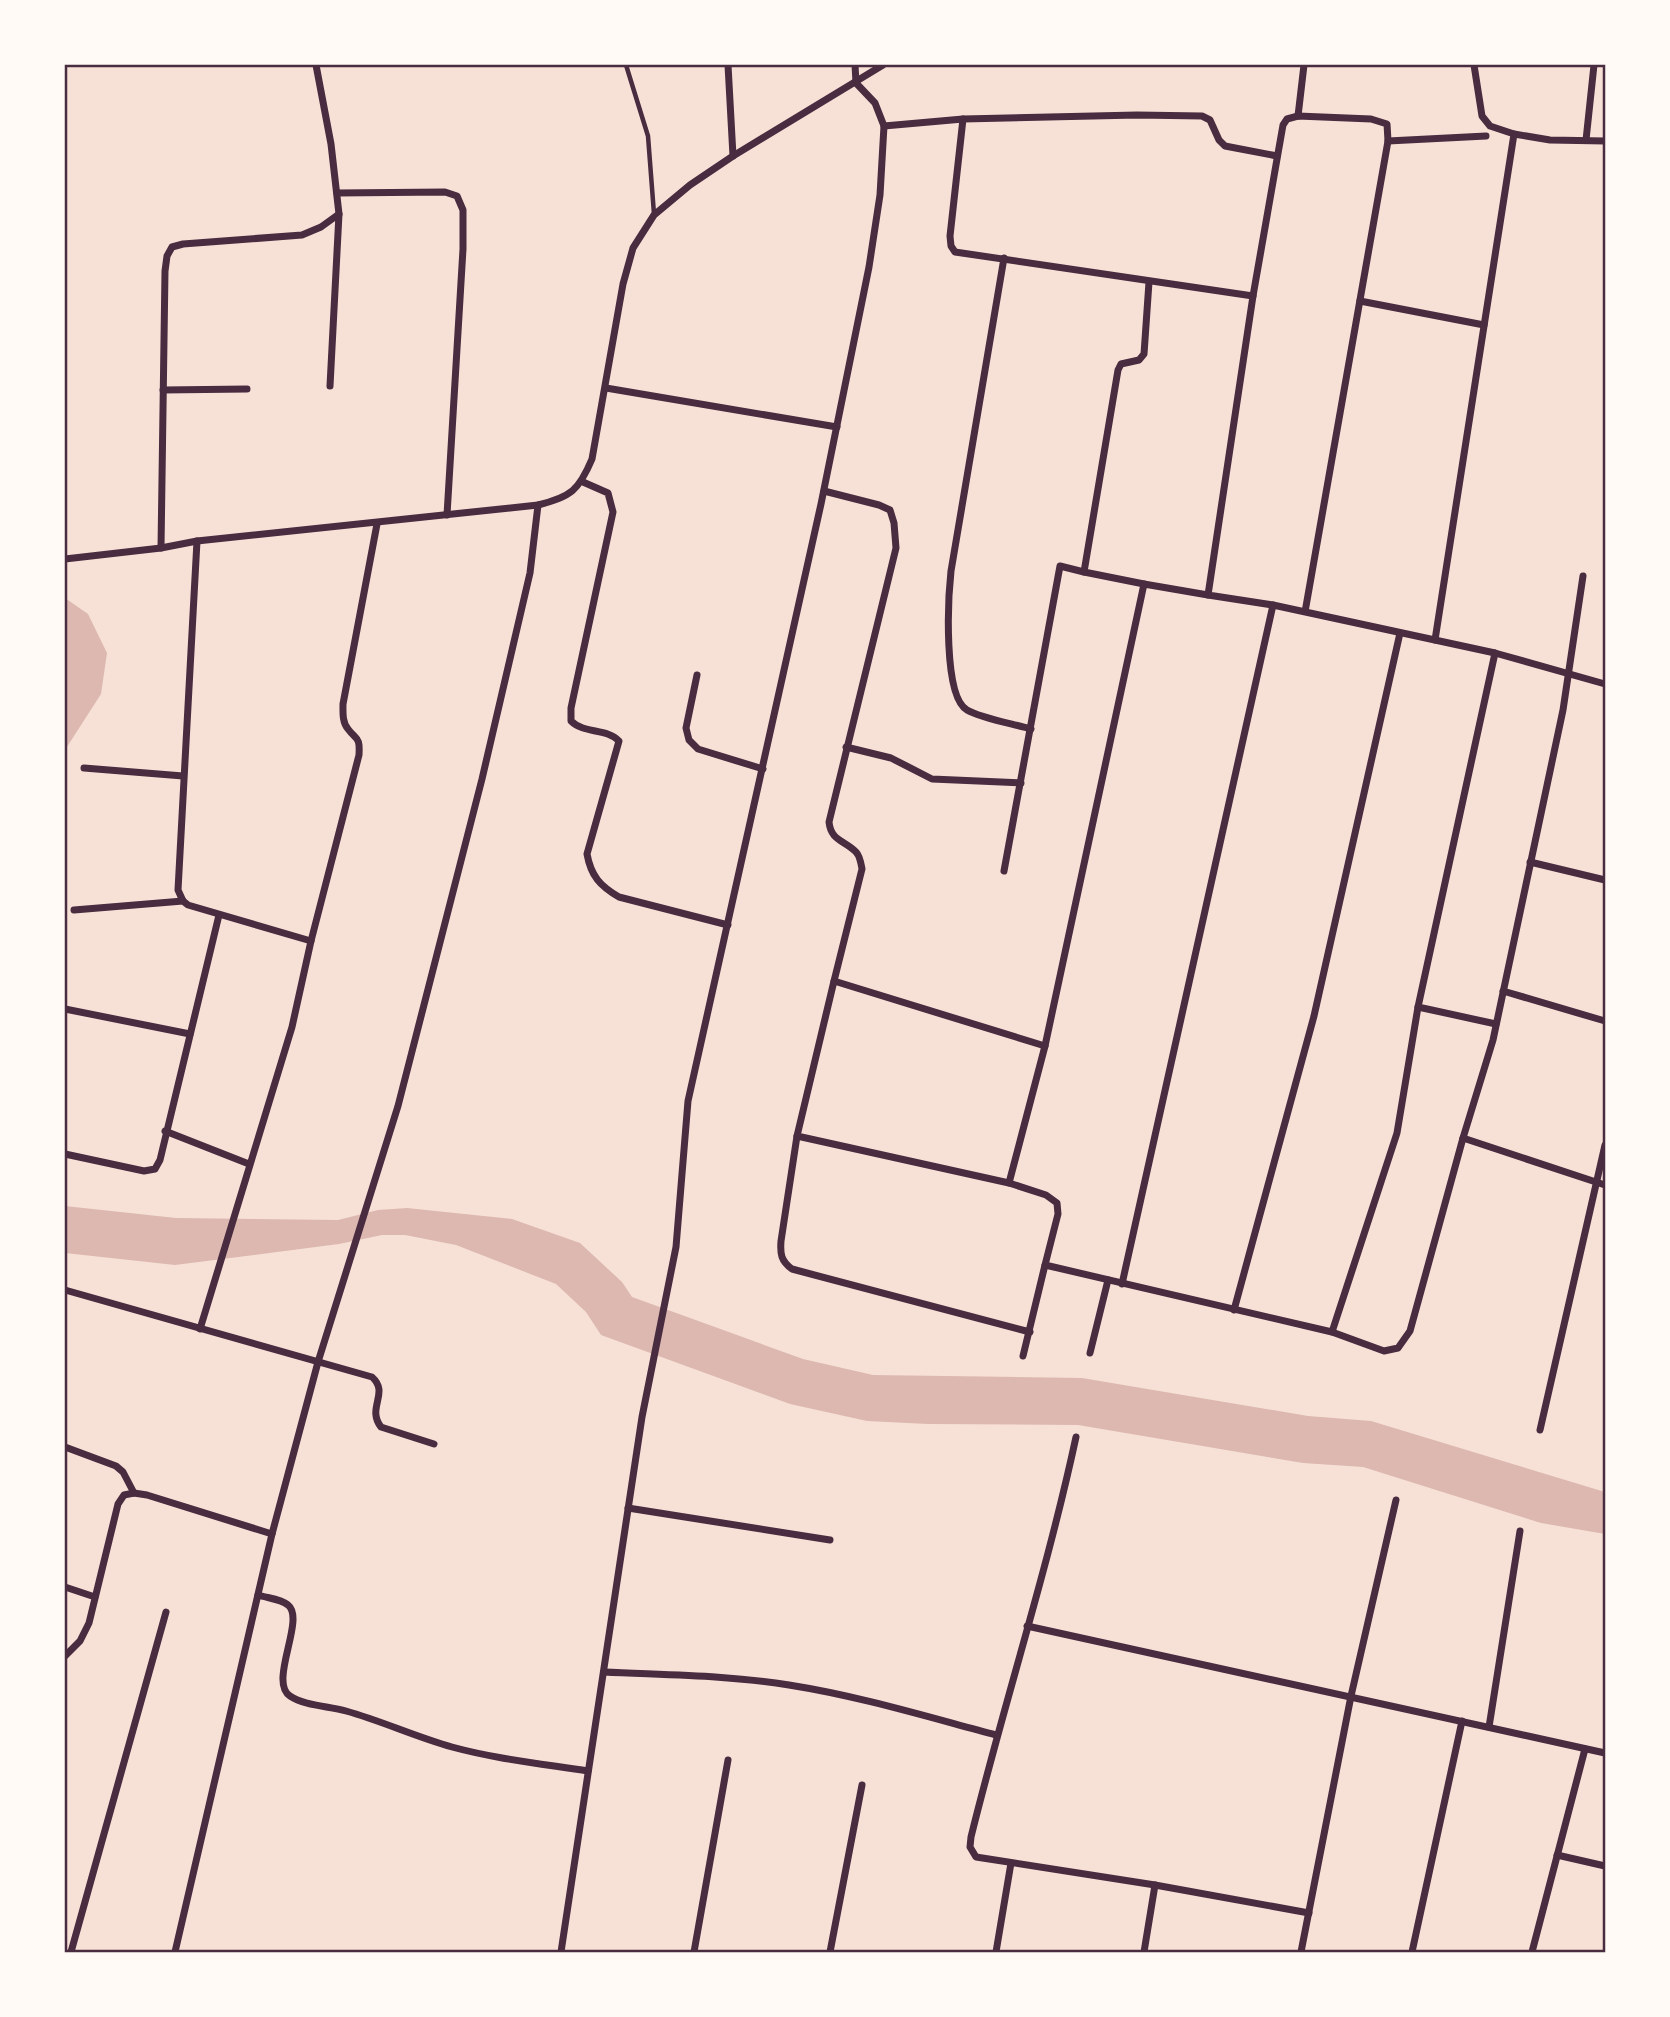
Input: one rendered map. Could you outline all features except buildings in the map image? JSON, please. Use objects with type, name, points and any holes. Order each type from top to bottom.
[{"type":"street","points":[[316,65],[331,144],[339,214],[330,386]]},
{"type":"street","points":[[728,65],[733,156]]},
{"type":"street","points":[[561,1952],[642,1417],[676,1247],[688,1101],[824,491],[869,267],[880,195],[884,125],[875,103],[856,83],[855,65]]},
{"type":"street","points":[[65,559],[197,541],[538,505],[571,494],[583,482],[592,459],[623,284],[633,248],[654,215],[690,185],[733,156],[883,65]]},
{"type":"street","points":[[1298,116],[1304,65]]},
{"type":"street","points":[[1474,65],[1482,116],[1490,126],[1514,134],[1550,140],[1605,141]]},
{"type":"street","points":[[1586,140],[1594,65]]},
{"type":"street","points":[[884,125],[962,119],[1202,116],[1210,120],[1219,140],[1225,146],[1277,156]]},
{"type":"street","points":[[1208,595],[1253,296],[1283,125],[1287,119],[1298,116],[1378,120],[1387,124],[1388,141],[1305,612]]},
{"type":"street","points":[[962,119],[950,236],[955,252],[1253,296]]},
{"type":"street","points":[[1436,640],[1514,134]]},
{"type":"street","points":[[1388,141],[1486,136]]},
{"type":"street","points":[[337,193],[445,191],[457,196],[463,210],[447,514]]},
{"type":"street","points":[[161,548],[167,256],[172,247],[183,244],[302,235],[321,227],[339,214]]},
{"type":"street","points":[[1004,258],[947,609],[952,679],[960,703],[968,711],[1031,729]]},
{"type":"street","points":[[1084,572],[1118,370],[1121,364],[1139,360],[1144,354],[1149,282]]},
{"type":"street","points":[[1360,302],[1484,325]]},
{"type":"street","points":[[606,388],[837,427]]},
{"type":"street","points":[[163,390],[247,389]]},
{"type":"street","points":[[583,482],[608,493],[613,512],[570,721],[578,728],[614,736],[619,741],[587,854],[589,867],[603,887],[619,897],[728,925]]},
{"type":"street","points":[[824,491],[890,510],[896,548],[829,822],[830,831],[836,839],[856,852],[862,869],[797,1136],[780,1254],[784,1263],[792,1269],[1030,1332]]},
{"type":"street","points":[[175,1952],[272,1534],[318,1362],[398,1106],[482,779],[530,573],[538,505]]},
{"type":"street","points":[[200,1329],[292,1027],[311,941],[359,755],[356,735],[348,729],[343,718],[343,705],[377,524]]},
{"type":"street","points":[[197,541],[178,890],[188,905],[311,941]]},
{"type":"street","points":[[1004,871],[1060,566],[1400,632],[1495,653],[1605,684]]},
{"type":"street","points":[[1045,1265],[1332,1332],[1384,1351],[1398,1348],[1410,1331],[1496,1024],[1563,710],[1583,576]]},
{"type":"street","points":[[1009,1183],[1045,1046],[1144,584]]},
{"type":"street","points":[[1122,1284],[1273,606]]},
{"type":"street","points":[[1234,1310],[1314,1016],[1400,632]]},
{"type":"street","points":[[1332,1332],[1397,1133],[1418,1007],[1495,653]]},
{"type":"street","points":[[697,675],[686,728],[689,740],[698,749],[763,769]]},
{"type":"street","points":[[846,747],[891,758],[932,779],[1021,783]]},
{"type":"street","points":[[84,768],[183,776]]},
{"type":"street","points":[[1530,862],[1605,880]]},
{"type":"street","points":[[74,910],[183,901]]},
{"type":"street","points":[[65,1154],[144,1171],[155,1169],[160,1160],[219,915]]},
{"type":"street","points":[[834,981],[1045,1046]]},
{"type":"street","points":[[1503,991],[1605,1021]]},
{"type":"street","points":[[1418,1007],[1496,1024]]},
{"type":"street","points":[[65,1009],[190,1034]]},
{"type":"street","points":[[166,1131],[249,1164]]},
{"type":"street","points":[[797,1136],[1009,1183],[1046,1195],[1057,1203],[1058,1214],[1023,1356]]},
{"type":"street","points":[[1463,1138],[1605,1185]]},
{"type":"street","points":[[1540,1430],[1605,1145]]},
{"type":"street","points":[[1090,1353],[1108,1280]]},
{"type":"street","points":[[65,1290],[372,1377],[378,1382],[380,1391],[374,1410],[375,1420],[381,1427],[434,1444]]},
{"type":"street","points":[[1076,1437],[1058,1520],[996,1735],[970,1847],[975,1857],[1155,1885],[1309,1913]]},
{"type":"street","points":[[65,1447],[116,1466],[123,1472],[134,1493]]},
{"type":"street","points":[[65,1656],[80,1641],[89,1623],[118,1504],[124,1495],[134,1493],[272,1534]]},
{"type":"street","points":[[1313,1952],[1302,1951],[1351,1696],[1396,1500]]},
{"type":"street","points":[[628,1508],[830,1541]]},
{"type":"street","points":[[1489,1727],[1520,1531]]},
{"type":"street","points":[[65,1587],[95,1597]]},
{"type":"street","points":[[258,1595],[287,1604],[292,1610],[284,1668],[284,1689],[287,1695],[347,1711],[455,1748],[588,1771]]},
{"type":"street","points":[[72,1952],[166,1612]]},
{"type":"street","points":[[1027,1626],[1605,1753]]},
{"type":"street","points":[[604,1672],[738,1678],[790,1685],[879,1704],[996,1735]]},
{"type":"street","points":[[1412,1952],[1462,1721]]},
{"type":"street","points":[[1532,1952],[1585,1749]]},
{"type":"street","points":[[694,1952],[728,1760]]},
{"type":"street","points":[[830,1952],[862,1785]]},
{"type":"street","points":[[1557,1855],[1605,1866]]},
{"type":"street","points":[[996,1952],[1011,1863]]},
{"type":"street","points":[[1144,1952],[1155,1885]]},
{"type":"lane","points":[[626,65],[648,136],[654,215]]},
{"type":"shaded area","points":[[65,598],[88,614],[107,653],[101,694],[65,750]]},
{"type":"shaded area","points":[[65,1206],[176,1218],[338,1220],[378,1210],[407,1208],[512,1219],[580,1243],[622,1282],[632,1297],[803,1359],[873,1375],[1082,1378],[1308,1416],[1371,1421],[1605,1492],[1605,1534],[1541,1523],[1363,1467],[1303,1463],[1078,1425],[867,1421],[790,1404],[601,1335],[586,1312],[556,1284],[456,1245],[405,1235],[382,1235],[339,1244],[175,1265],[65,1253]]}]
